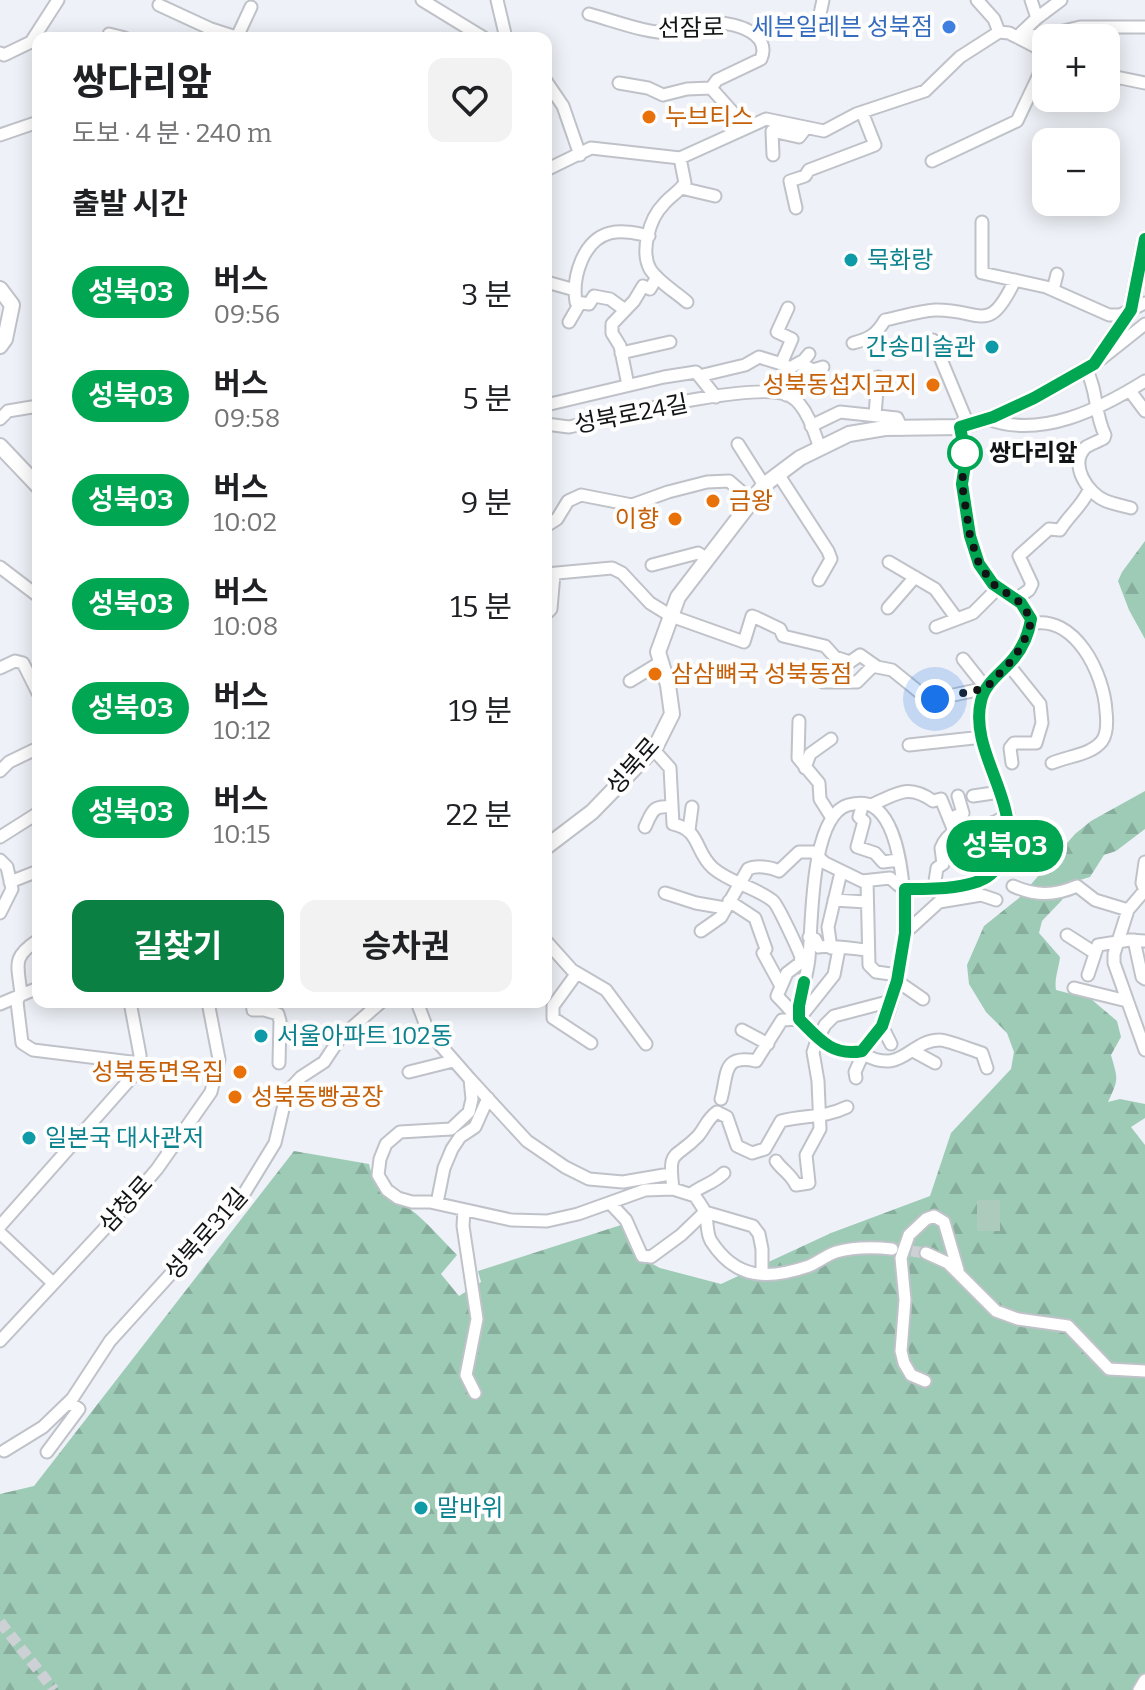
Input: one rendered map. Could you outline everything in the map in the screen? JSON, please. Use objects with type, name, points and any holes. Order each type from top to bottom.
[{"type":"main road","name":"성북로","points":[[552,842],[592,812],[653,749],[672,714],[668,685],[658,652],[678,597],[764,485],[800,458],[849,434],[960,427],[988,419],[1034,398],[1090,366],[1138,306],[1144,249]]},
{"type":"main road","points":[[0,289],[12,305],[5,339],[0,346]]},
{"type":"main road","points":[[0,446],[32,480]]},
{"type":"street","points":[[40,32],[58,0]]},
{"type":"street","points":[[422,0],[474,32]]},
{"type":"street","points":[[497,0],[505,32]]},
{"type":"street","points":[[820,14],[823,0]]},
{"type":"street","points":[[977,0],[994,19],[999,32]]},
{"type":"street","points":[[1031,0],[1037,18]]},
{"type":"street","points":[[1017,37],[1061,0]]},
{"type":"street","points":[[159,5],[222,32]]},
{"type":"street","points":[[241,32],[251,7]]},
{"type":"street","name":"선잠로","points":[[589,14],[652,31],[676,33],[717,23],[754,32],[760,40],[761,59],[717,80],[711,88],[663,95],[648,88],[619,83]]},
{"type":"street","points":[[199,32],[203,25]]},
{"type":"street","points":[[1017,37],[1080,27],[1145,27]]},
{"type":"street","points":[[552,165],[591,148],[680,158],[745,126],[773,119],[824,131],[862,112],[925,91],[960,57],[999,32],[1032,45]]},
{"type":"street","points":[[0,53],[4,55],[32,41]]},
{"type":"street","points":[[1120,78],[1145,83]]},
{"type":"street","points":[[711,88],[745,126]]},
{"type":"street","points":[[932,161],[1017,121],[1032,89]]},
{"type":"street","points":[[552,90],[563,106],[580,155]]},
{"type":"street","points":[[796,208],[790,181],[805,176],[809,170],[875,145],[862,112]]},
{"type":"street","points":[[0,135],[32,124]]},
{"type":"street","points":[[773,155],[772,131],[799,137],[806,128]]},
{"type":"street","points":[[680,158],[685,183],[655,216],[649,236],[648,264],[657,277],[687,302]]},
{"type":"street","points":[[681,188],[715,196]]},
{"type":"street","points":[[982,222],[982,273],[1053,290],[1109,315],[1120,315],[1138,306]]},
{"type":"street","points":[[625,310],[601,296],[594,296],[589,304],[576,302],[577,269],[596,242],[607,234],[624,231],[649,236]]},
{"type":"street","points":[[1053,290],[1057,274]]},
{"type":"street","points":[[628,385],[612,324],[643,286],[650,289],[657,277]]},
{"type":"street","points":[[853,343],[869,339],[885,320],[933,310],[981,317],[995,313],[1004,303],[1015,280]]},
{"type":"street","points":[[552,284],[575,290]]},
{"type":"street","points":[[569,322],[580,303]]},
{"type":"street","points":[[788,308],[777,332],[792,339],[786,395],[801,406],[820,449]]},
{"type":"street","points":[[1131,508],[1107,502],[1089,490],[1080,463],[1086,448],[1105,435],[1097,419],[1090,366],[1145,324]]},
{"type":"street","points":[[701,931],[721,917],[748,869],[754,866],[771,867],[779,871],[799,852],[813,852],[841,872],[867,881],[890,878],[905,889],[976,881],[993,872],[1005,850],[1008,813],[992,775],[983,737],[980,701],[986,688],[1015,657],[1031,619],[1016,599],[993,584],[979,564],[970,536],[962,484],[966,458],[960,427],[965,417],[933,340]]},
{"type":"street","points":[[621,353],[670,342]]},
{"type":"street","points":[[789,365],[809,354]]},
{"type":"street","points":[[699,376],[745,365],[759,357],[813,370],[823,367]]},
{"type":"street","name":"성북로24길","points":[[552,404],[696,372],[716,397]]},
{"type":"street","points":[[875,415],[878,377]]},
{"type":"street","points":[[988,419],[1007,426],[1072,417],[1096,408],[1145,381]]},
{"type":"street","points":[[1130,391],[1145,411]]},
{"type":"street","name":"성북로24길","points":[[552,425],[569,427],[751,392],[786,395]]},
{"type":"street","points":[[0,419],[8,411],[32,407]]},
{"type":"street","name":"성북로","points":[[811,426],[840,412],[897,418],[902,429]]},
{"type":"street","points":[[738,444],[764,485]]},
{"type":"street","points":[[778,474],[828,551],[831,559],[819,580]]},
{"type":"street","points":[[552,522],[568,501],[581,495],[632,505],[707,482],[729,481],[752,501]]},
{"type":"street","points":[[1016,599],[1032,584],[1019,556],[1049,529],[1060,530],[1068,517],[1082,505],[1089,490]]},
{"type":"street","points":[[652,565],[698,553],[706,558]]},
{"type":"street","points":[[889,562],[935,589],[957,619]]},
{"type":"street","points":[[0,567],[32,591]]},
{"type":"street","points":[[552,574],[612,568],[622,573],[650,603],[671,616],[744,642],[752,616],[780,629],[788,638],[825,646],[835,657],[850,662],[860,655],[874,665],[892,670],[918,691],[935,699],[986,688]]},
{"type":"street","points":[[888,608],[915,577]]},
{"type":"street","points":[[936,627],[973,613],[999,587]]},
{"type":"street","points":[[1030,624],[1056,625],[1075,639],[1097,669],[1105,697],[1107,726],[1103,740],[1082,754],[1052,763]]},
{"type":"street","points":[[963,659],[986,688]]},
{"type":"street","points":[[0,668],[15,661],[23,663],[32,681]]},
{"type":"street","points":[[630,681],[661,662]]},
{"type":"street","points":[[1008,664],[1040,704],[1042,723],[1036,743],[1014,743],[1010,748],[1012,763]]},
{"type":"street","points":[[811,676],[823,682],[857,682],[874,665]]},
{"type":"street","points":[[799,721],[798,758],[819,783],[820,799],[832,818]]},
{"type":"street","points":[[909,745],[983,737]]},
{"type":"street","points":[[805,768],[810,754],[831,739]]},
{"type":"street","points":[[653,749],[670,768],[673,824],[689,830],[712,868],[775,902],[799,952],[800,963],[787,973],[777,996],[817,1040],[839,1051],[863,1053],[874,1060],[892,1061],[901,1059],[928,1042],[942,1039],[982,1053],[987,1068]]},
{"type":"street","points":[[0,771],[9,762],[32,751]]},
{"type":"street","points":[[799,1019],[809,959],[819,857],[827,823],[841,807],[867,804],[906,790],[925,793],[933,801],[941,799],[954,831]]},
{"type":"street","points":[[973,796],[1000,792]]},
{"type":"street","points":[[949,819],[963,813],[958,796]]},
{"type":"street","points":[[856,1078],[855,1072],[863,1053],[882,1026],[891,1001],[905,933],[905,889],[890,827],[867,804]]},
{"type":"street","points":[[867,804],[859,817],[864,821],[857,847],[875,853],[883,862],[898,860]]},
{"type":"street","points":[[645,827],[653,809],[670,807]]},
{"type":"street","points":[[689,830],[692,807]]},
{"type":"street","points":[[934,888],[937,868],[943,864],[941,848],[944,841],[960,828],[982,828],[999,822],[1008,813]]},
{"type":"street","points":[[0,837],[32,817]]},
{"type":"street","points":[[0,860],[7,867],[12,889],[0,913]]},
{"type":"street","points":[[1145,862],[1142,883],[1145,890],[1128,910],[1114,954],[1114,963],[1145,1050]]},
{"type":"street","points":[[721,1099],[727,1070],[734,1061],[742,1058],[756,1061],[782,1020],[799,1019],[834,975],[835,949],[828,927],[841,872]]},
{"type":"street","points":[[10,882],[32,873]]},
{"type":"street","points":[[867,881],[869,965],[876,972],[897,978],[923,999]]},
{"type":"street","points":[[1013,886],[1055,895],[1077,886],[1095,900],[1128,910]]},
{"type":"street","points":[[665,893],[696,903],[727,904],[755,918],[766,949],[763,953],[781,986]]},
{"type":"street","points":[[905,933],[939,902],[981,895],[996,900]]},
{"type":"street","points":[[834,900],[866,902]]},
{"type":"street","points":[[1067,935],[1095,953]]},
{"type":"street","points":[[809,937],[815,939],[819,947],[868,950]]},
{"type":"street","points":[[1088,975],[1098,945],[1140,941],[1142,977],[1145,979]]},
{"type":"street","points":[[32,944],[21,951],[18,961],[20,994],[17,1002],[22,1043],[33,1050],[139,1063]]},
{"type":"street","points":[[552,947],[577,973],[606,990],[646,1044]]},
{"type":"street","points":[[577,973],[553,1006],[553,1018],[591,1043]]},
{"type":"street","points":[[1074,988],[1127,1001]]},
{"type":"street","points":[[0,1004],[32,990]]},
{"type":"street","points":[[776,1161],[792,1176],[796,1185],[809,1183],[806,1155],[820,1129],[813,1052],[817,1040],[834,1016],[891,1001]]},
{"type":"street","points":[[0,1226],[135,1075],[139,1063],[131,1008]]},
{"type":"street","name":"삼청로","points":[[0,1341],[157,1169],[211,1092],[219,1059],[209,1008]]},
{"type":"street","points":[[253,1008],[278,1014],[279,1063]]},
{"type":"street","name":"성북로31길","points":[[4,1451],[43,1427],[69,1402],[119,1331],[245,1192],[275,1143],[287,1092],[301,1077],[324,1062],[340,1038],[374,1008]]},
{"type":"street","points":[[419,1008],[428,1031],[453,1061],[527,1141],[565,1167],[589,1179],[623,1182],[670,1174]]},
{"type":"street","points":[[882,1026],[891,1044]]},
{"type":"street","points":[[742,1030],[768,1044]]},
{"type":"street","points":[[913,1051],[935,1063]]},
{"type":"street","points":[[409,1072],[453,1061]]},
{"type":"street","points":[[470,1079],[472,1099],[469,1112],[451,1129],[400,1132],[386,1144],[378,1175],[387,1190],[398,1198],[437,1203],[511,1220],[547,1221],[611,1204],[645,1190],[673,1189],[695,1196],[705,1212],[709,1238],[735,1268],[747,1273],[762,1274],[809,1266],[834,1252],[851,1249],[892,1249]]},
{"type":"street","points":[[437,1203],[444,1168],[452,1149],[460,1137],[475,1127],[488,1098]]},
{"type":"street","points":[[673,1189],[670,1174],[673,1158],[678,1150],[699,1135],[710,1117],[717,1112],[727,1117],[737,1146],[752,1153],[765,1149],[781,1121],[798,1116],[819,1116],[847,1107]]},
{"type":"street","points":[[691,1194],[701,1186],[713,1184],[724,1173]]},
{"type":"street","points":[[611,1204],[626,1220],[642,1256],[651,1257],[705,1212]]},
{"type":"street","points":[[464,1210],[463,1226],[477,1319],[466,1375],[475,1393]]},
{"type":"street","points":[[705,1212],[753,1226],[759,1234],[762,1249],[762,1274]]},
{"type":"street","points":[[925,1381],[911,1375],[901,1351],[905,1300],[901,1258],[909,1235],[926,1219],[934,1216],[944,1222],[959,1275]]},
{"type":"street","points":[[0,1233],[53,1283]]},
{"type":"street","points":[[926,1253],[948,1263],[996,1311],[1018,1319],[1068,1326],[1109,1369],[1145,1371]]},
{"type":"street","points":[[119,1331],[129,1341]]},
{"type":"street","points":[[47,1452],[79,1409],[69,1402]]},
{"type":"street","points":[[1139,1690],[1145,1680]]},
{"type":"green space","points":[[1145,541],[1145,639],[1118,581]]},
{"type":"green space","points":[[1145,791],[1145,829],[1116,851],[1104,855],[1090,877],[1070,883],[1062,900],[1042,921],[1039,933],[1060,957],[1056,990],[1091,999],[1117,1021],[1121,1037],[1111,1055],[1116,1079],[1108,1102],[1120,1099],[1145,1104],[1145,1118],[1131,1127],[1145,1145],[1145,1690],[0,1690],[0,1494],[34,1486],[294,1151],[369,1164],[379,1189],[416,1214],[457,1255],[441,1274],[459,1296],[481,1282],[478,1271],[621,1225],[634,1254],[660,1268],[721,1284],[831,1233],[930,1196],[951,1133],[1011,1069],[1014,1052],[1007,1033],[986,1012],[969,984],[967,965],[984,926],[1019,898],[1075,834],[1091,821]]},
{"type":"green space","points":[[977,1200],[1000,1200],[1000,1231],[977,1231]]},
{"type":"tunnel","points":[[895,1249],[926,1253]]},
{"type":"tunnel","points":[[0,1622],[54,1690]]},
{"type":"bus line","name":"성북03","points":[[804,982],[799,1019],[825,1046],[850,1053],[862,1051],[882,1026],[897,981],[905,933],[905,889],[948,888],[976,881],[993,872],[1005,850],[1008,813],[985,750],[980,701],[986,688],[1015,657],[1029,631],[1031,619],[1021,603],[993,584],[979,564],[970,536],[962,484],[966,458],[960,427],[993,417],[1034,398],[1094,364],[1131,310],[1145,239]]},
{"type":"place","name":"세븐일레븐 성북점","points":[[949,27]]},
{"type":"place","name":"누브티스","points":[[649,117]]},
{"type":"place","name":"묵화랑","points":[[851,260]]},
{"type":"place","name":"간송미술관","points":[[992,347]]},
{"type":"place","name":"성북동섭지코지","points":[[933,385]]},
{"type":"place","name":"쌍다리앞","points":[[965,453]]},
{"type":"place","name":"금왕","points":[[713,501]]},
{"type":"place","name":"이향","points":[[675,519]]},
{"type":"place","name":"삼삼뼈국 성북동점","points":[[655,674]]},
{"type":"place","name":"서울아파트 102동","points":[[261,1036]]},
{"type":"place","name":"성북동면옥집","points":[[240,1072]]},
{"type":"place","name":"성북동빵공장","points":[[235,1097]]},
{"type":"place","name":"일본국 대사관저","points":[[29,1138]]},
{"type":"place","name":"말바위","points":[[421,1508]]},
{"type":"route","points":[[935,699],[986,688],[1015,657],[1029,631],[1031,619],[1021,603],[993,584],[979,564],[970,536],[962,484],[965,453]]}]
